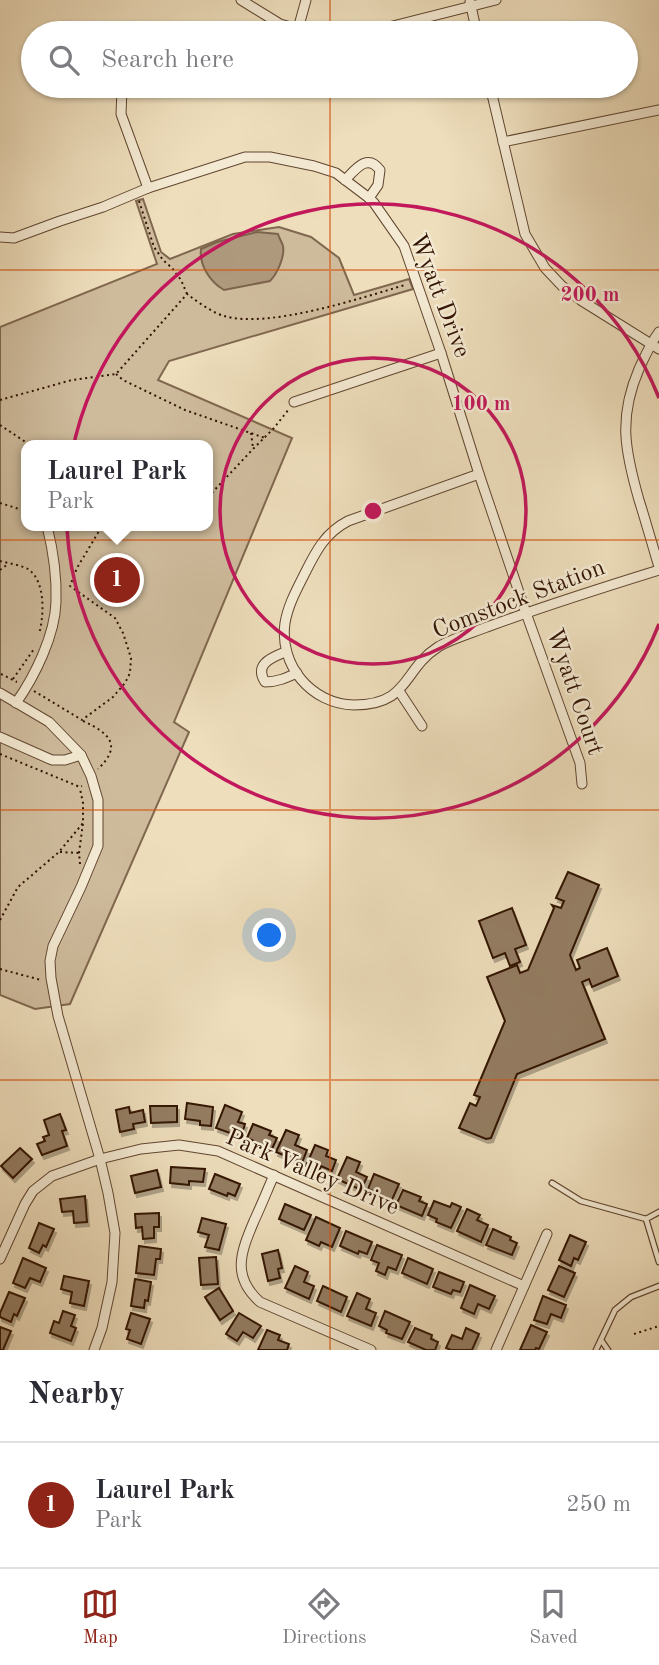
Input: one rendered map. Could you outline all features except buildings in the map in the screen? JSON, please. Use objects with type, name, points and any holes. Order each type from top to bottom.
[{"type":"street","points":[[241,0],[276,21]]},
{"type":"street","points":[[300,21],[306,0]]},
{"type":"street","points":[[408,21],[470,3],[496,0]]},
{"type":"street","points":[[470,3],[474,21]]},
{"type":"street","points":[[122,98],[121,114],[148,188]]},
{"type":"street","points":[[493,98],[525,234],[545,268],[562,286],[582,301],[659,349]]},
{"type":"street","points":[[503,142],[659,110]]},
{"type":"street","name":"Wyatt Drive","points":[[0,237],[14,238],[148,188],[245,157],[270,157],[336,173],[374,203],[404,246],[526,612]]},
{"type":"street","points":[[345,180],[358,167],[373,163],[380,170],[378,185],[369,198]]},
{"type":"street","points":[[659,332],[650,344],[631,387],[626,416],[628,461],[659,568]]},
{"type":"street","points":[[294,402],[441,354]]},
{"type":"street","points":[[422,726],[399,691],[380,702],[353,705],[319,696],[300,681],[285,652],[285,622],[290,603],[311,561],[326,537],[338,526],[479,474]]},
{"type":"street","points":[[16,703],[27,688],[52,631],[57,602],[54,556],[48,531]]},
{"type":"street","name":"Comstock Station","points":[[399,691],[425,658],[439,646],[526,612],[659,568]]},
{"type":"street","name":"Wyatt Court","points":[[526,612],[580,763],[582,784]]},
{"type":"street","points":[[285,652],[265,663],[261,668],[261,676],[265,682],[271,682],[297,673]]},
{"type":"street","points":[[0,693],[49,722],[81,755],[98,800],[98,846],[53,946],[50,961],[58,1016],[100,1159],[115,1233],[112,1282],[102,1328],[94,1350]]},
{"type":"street","points":[[0,737],[52,760],[65,760],[81,755]]},
{"type":"street","name":"Park Valley Drive","points":[[0,1259],[17,1219],[33,1191],[52,1176],[100,1159],[141,1149],[179,1145],[218,1151],[524,1286]]},
{"type":"street","points":[[274,1175],[243,1247],[241,1265],[244,1283],[260,1302],[371,1350]]},
{"type":"street","points":[[496,1350],[547,1234]]},
{"type":"lane","points":[[552,1183],[581,1201],[646,1219],[659,1212]]},
{"type":"lane","points":[[646,1219],[659,1262]]},
{"type":"lane","points":[[596,1350],[615,1310],[631,1297],[659,1286]]},
{"type":"lane","points":[[600,1339],[608,1350]]},
{"type":"path","points":[[137,193],[154,247],[163,260],[181,280],[187,293],[223,316],[246,319],[314,310],[416,282]]},
{"type":"path","points":[[0,400],[72,380],[116,374],[187,293]]},
{"type":"path","points":[[116,374],[162,400],[265,438]]},
{"type":"path","points":[[213,492],[265,438],[294,402]]},
{"type":"path","points":[[0,425],[22,440]]},
{"type":"path","points":[[251,433],[253,449]]},
{"type":"path","points":[[0,503],[21,509]]},
{"type":"path","points":[[1,674],[82,720],[113,697],[131,673],[131,658],[115,618],[70,586],[77,568],[99,531]]},
{"type":"path","points":[[0,561],[29,570],[37,582],[43,600],[43,620],[37,644],[13,680]]},
{"type":"path","points":[[0,570],[9,563]]},
{"type":"path","points":[[0,920],[18,887],[59,852],[83,823],[80,788]]},
{"type":"path","points":[[59,852],[79,853]]},
{"type":"path","points":[[0,969],[41,980]]},
{"type":"path","points":[[634,1334],[659,1326]]},
{"type":"shaded area","points":[[143,199],[161,252],[170,259],[233,234],[279,227],[311,237],[339,258],[354,295],[409,279],[413,289],[169,361],[158,380],[292,438],[174,722],[189,732],[70,1004],[35,1009],[0,995],[0,327],[157,264],[136,201]]},
{"type":"shaded area","points":[[257,232],[278,234],[282,243],[283,255],[275,274],[270,281],[224,290],[206,272],[201,249]]},
{"type":"place","name":"Laurel Park","points":[[117,580]]}]
